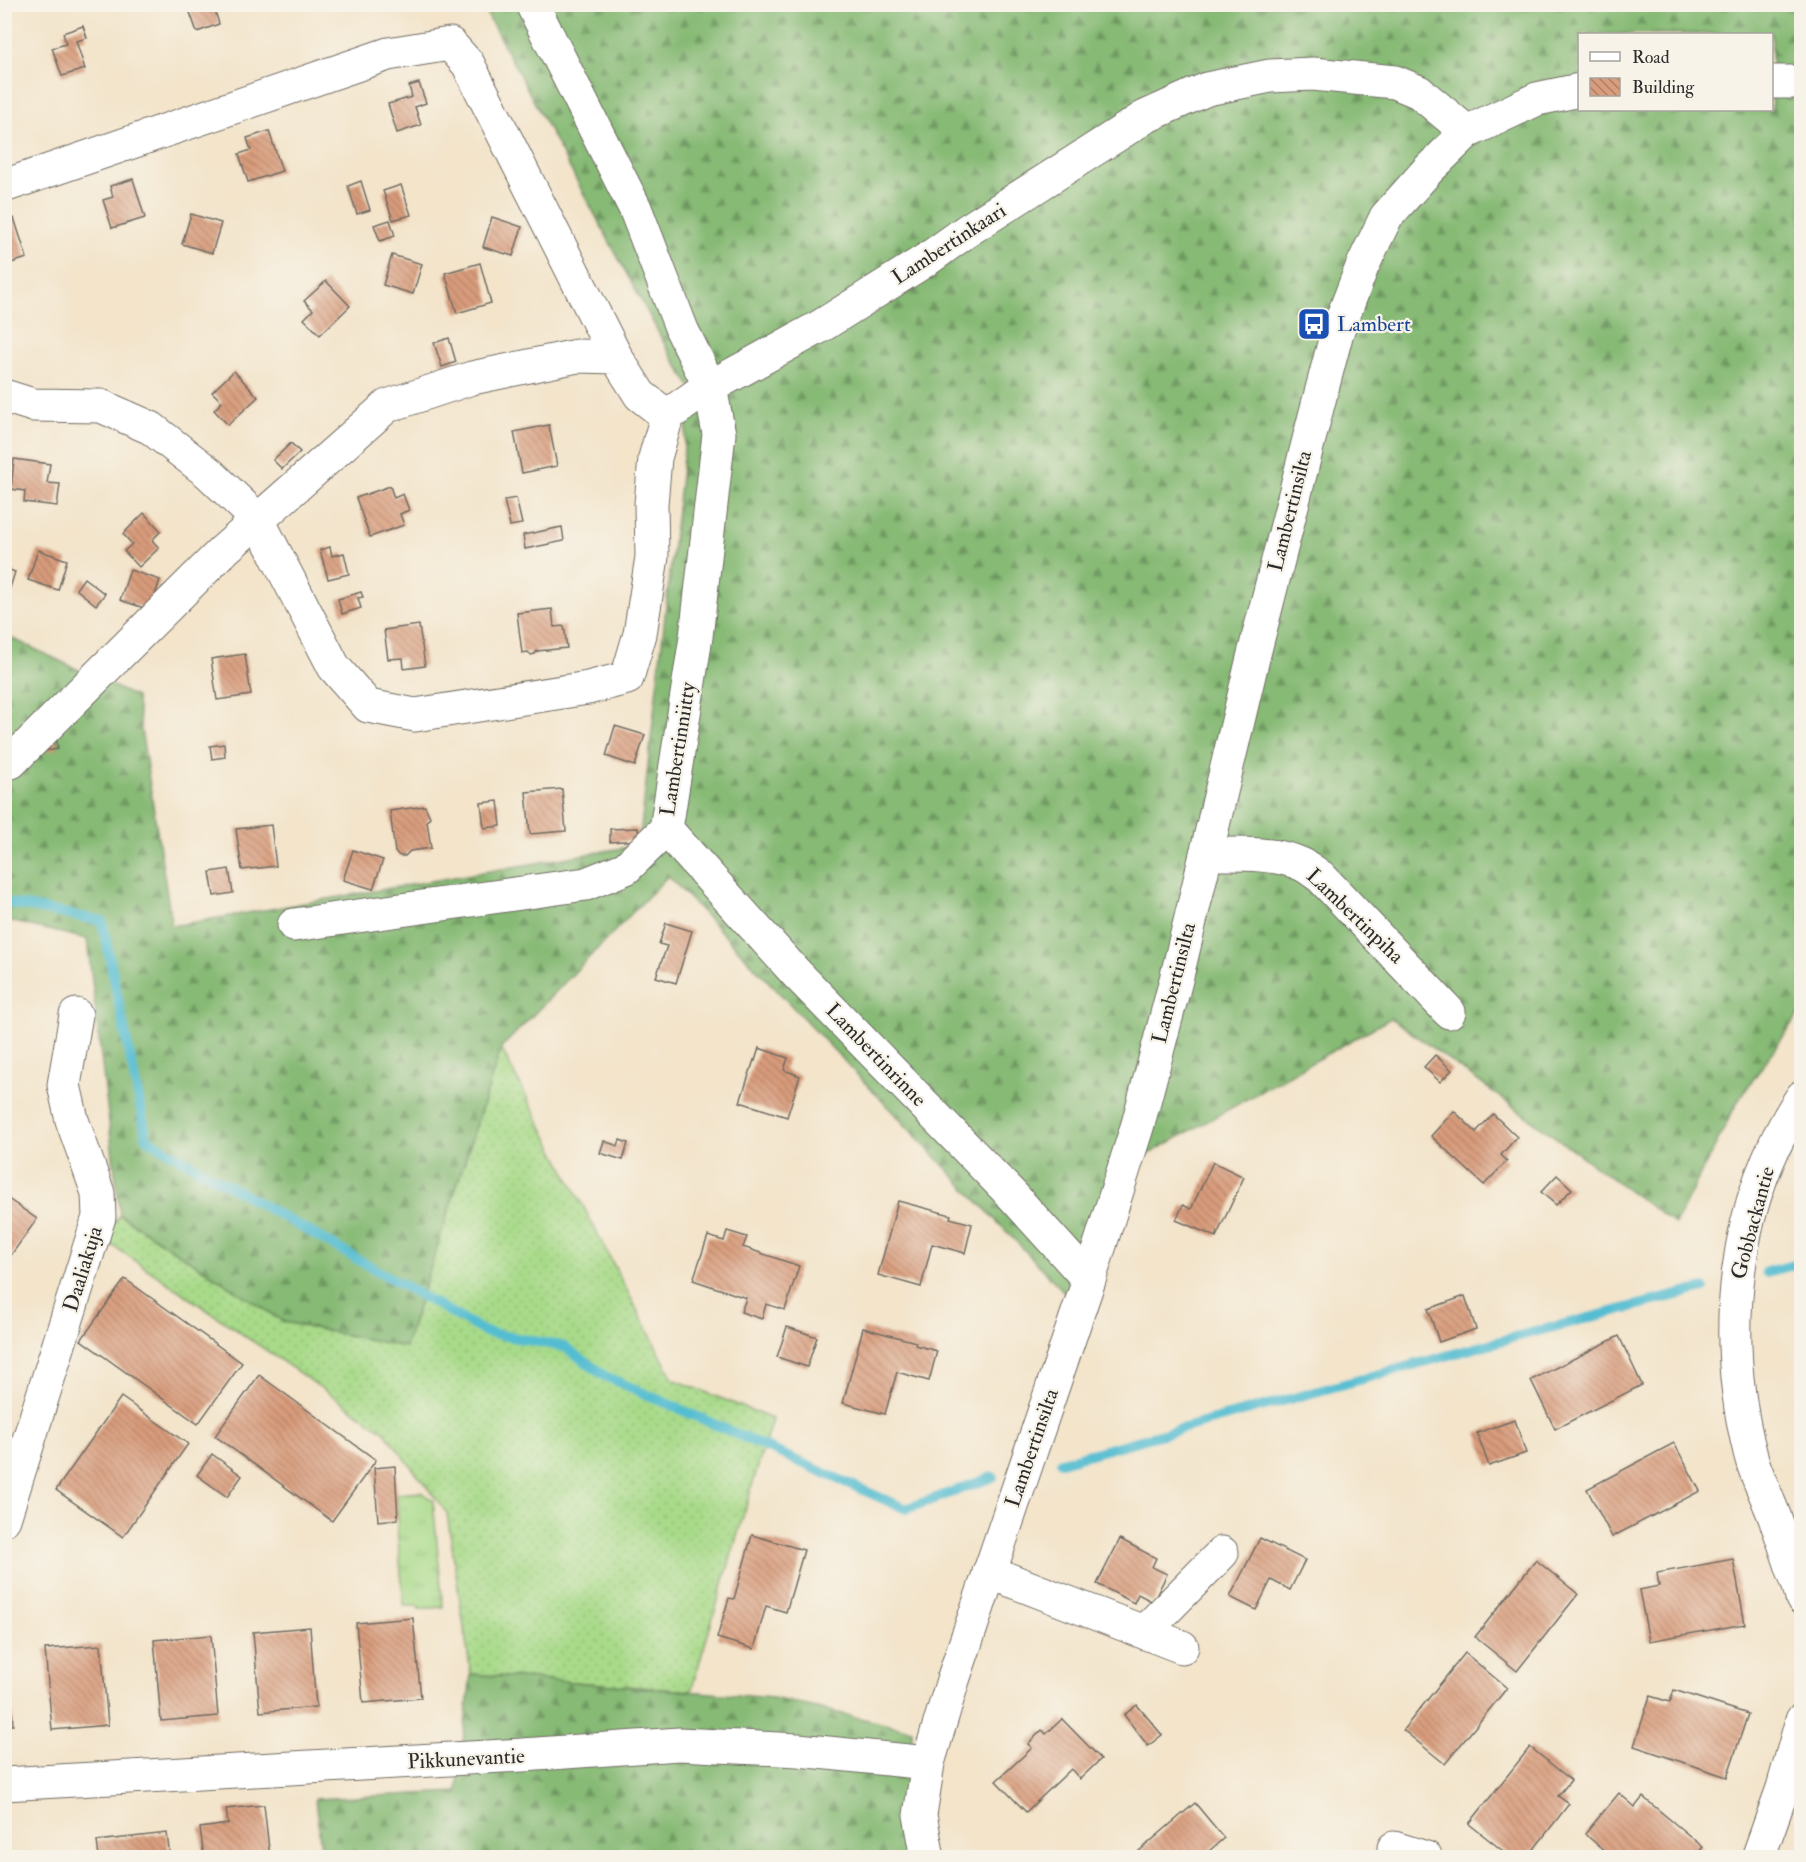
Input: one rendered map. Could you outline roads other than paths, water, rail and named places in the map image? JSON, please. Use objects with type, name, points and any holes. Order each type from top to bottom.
[{"type":"street","points":[[4,396],[33,405],[101,406],[151,428],[210,474],[258,520],[334,667],[368,706],[415,715],[588,688],[627,678],[640,634],[652,557],[651,504],[655,458],[667,416],[698,394],[710,394],[682,330],[635,208],[532,4]]},
{"type":"street","points":[[4,186],[388,54],[450,44],[468,64],[616,357],[640,395],[667,416]]},
{"type":"street","name":"Lambertinkaari","points":[[710,394],[929,258],[968,230],[1145,117],[1207,89],[1270,76],[1313,74],[1395,82],[1419,92],[1467,132]]},
{"type":"street","points":[[1773,82],[1802,82]]},
{"type":"street","points":[[1467,132],[1537,99],[1578,90]]},
{"type":"street","name":"Lambertinsilta","points":[[927,1857],[920,1815],[928,1763],[953,1680],[1089,1280],[1138,1124],[1176,980],[1254,654],[1337,332],[1362,267],[1386,217],[1429,169],[1467,132]]},
{"type":"street","points":[[11,762],[224,550],[387,406],[472,378],[577,356],[616,357]]},
{"type":"street","name":"Lambertinniitty","points":[[294,925],[586,884],[626,868],[666,829],[696,638],[719,434],[710,394]]},
{"type":"street","name":"Lambertinrinne","points":[[666,829],[796,973],[1013,1196],[1089,1280]]},
{"type":"street","name":"Lambertinpiha","points":[[1206,854],[1271,857],[1301,864],[1321,877],[1449,1012]]},
{"type":"street","name":"Daaliakuja","points":[[4,1519],[99,1217],[98,1192],[72,1120],[64,1085],[76,1015]]},
{"type":"street","name":"Gobbackantie","points":[[1802,1097],[1777,1140],[1760,1180],[1743,1242],[1737,1276],[1734,1340],[1738,1393],[1752,1458],[1779,1526],[1802,1598]]},
{"type":"street","points":[[1144,1632],[1222,1553]]},
{"type":"street","points":[[989,1572],[1182,1647]]},
{"type":"street","points":[[1758,1857],[1783,1788],[1802,1720]]},
{"type":"street","name":"Pikkunevantie","points":[[4,1784],[679,1744],[798,1750],[928,1763]]},
{"type":"street","points":[[1394,1848],[1426,1857]]},
{"type":"waterway","points":[[4,902],[102,921],[147,1139],[485,1332],[565,1347],[605,1376],[906,1509],[993,1477]]},
{"type":"waterway","points":[[1766,1272],[1802,1263]]},
{"type":"waterway","points":[[1061,1462],[1511,1338],[1704,1288]]},
{"type":"place","name":"Lambert","points":[[1314,324]]}]
